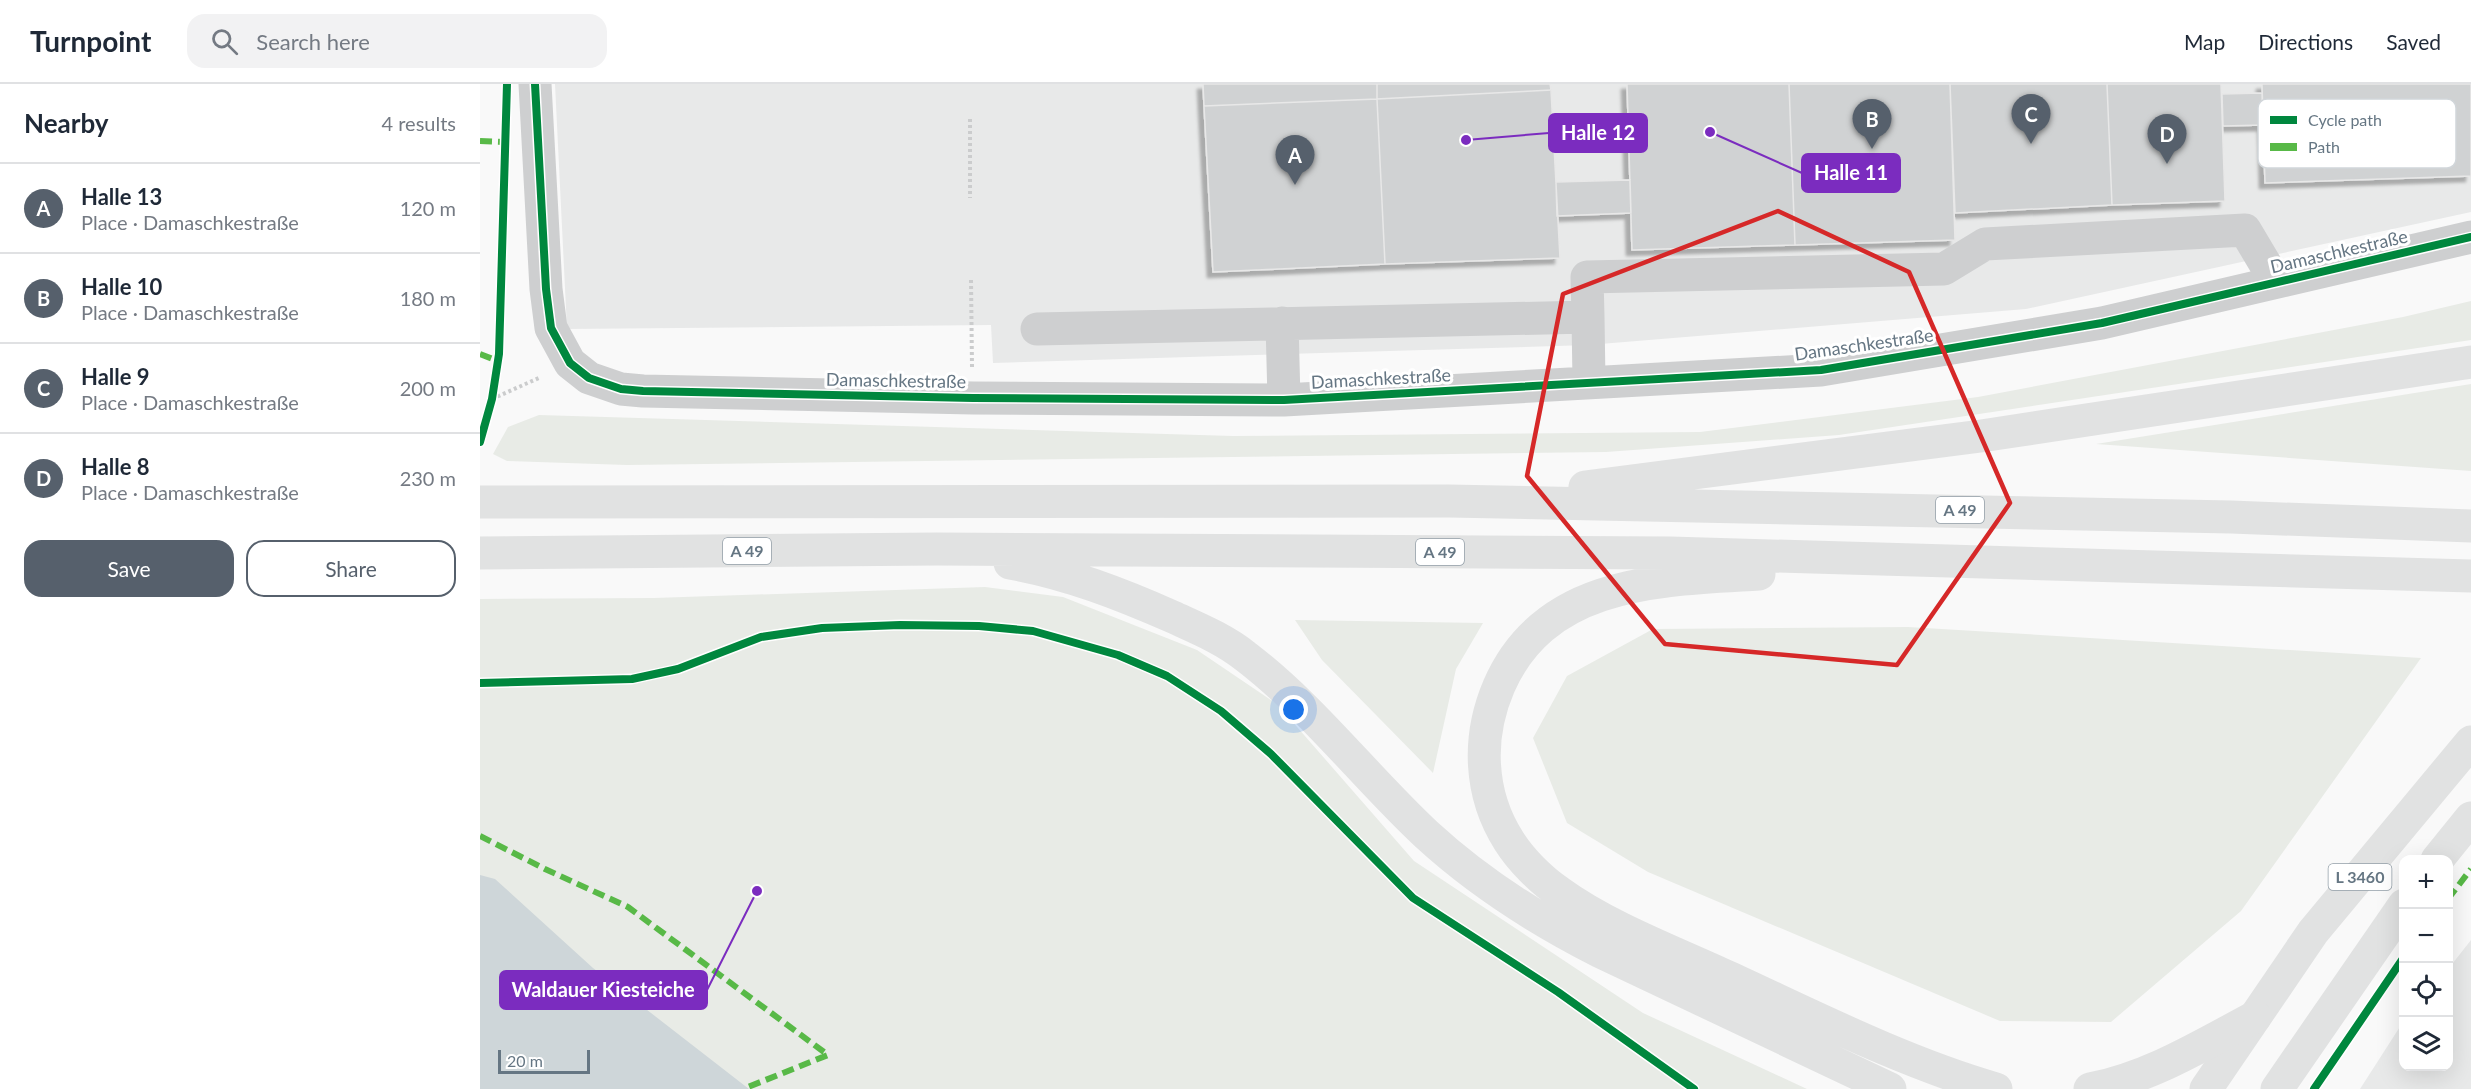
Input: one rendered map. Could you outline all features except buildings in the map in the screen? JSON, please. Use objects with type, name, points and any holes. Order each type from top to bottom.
[{"type":"main road","points":[[1449,501],[1587,487],[1981,436],[2471,362]]},
{"type":"main road","name":"A 49","points":[[480,502],[1007,504],[1449,501],[2207,516],[2471,526]]},
{"type":"main road","points":[[937,549],[1018,564],[1077,579],[1203,630],[1244,654],[1305,707],[1427,835],[1510,900],[1555,928],[1599,951],[1890,1089]]},
{"type":"main road","name":"A 49","points":[[480,553],[937,549],[1670,553],[2471,576]]},
{"type":"main road","points":[[1943,560],[1641,585],[1605,592],[1581,602],[1556,616],[1532,635],[1518,650],[1505,672],[1487,722],[1484,777],[1489,800],[1510,842],[1525,861],[1559,892],[1627,930],[1853,1034],[1959,1078],[1996,1089]]},
{"type":"main road","name":"L 3460","points":[[2206,1089],[2313,932],[2471,742]]},
{"type":"main road","points":[[2441,855],[2471,818]]},
{"type":"main road","name":"L 3460","points":[[2277,1089],[2400,909]]},
{"type":"main road","points":[[2090,1089],[2115,1084],[2176,1059],[2255,1017]]},
{"type":"street","name":"Damaschkestraße","points":[[536,84],[551,328],[570,363],[589,378],[621,388],[643,391],[973,398],[1284,400],[1821,370],[2102,323],[2471,237]]},
{"type":"street","points":[[1589,382],[1587,277],[1944,269],[1985,244],[2245,230],[2276,282]]},
{"type":"street","points":[[1037,329],[1588,317]]},
{"type":"street","points":[[1282,323],[1284,400]]},
{"type":"path","points":[[970,119],[970,198]]},
{"type":"path","points":[[971,280],[973,398]]},
{"type":"path","points":[[492,399],[570,363]]},
{"type":"highlighted area","points":[[1778,211],[1909,272],[2010,503],[1897,665],[1665,644],[1527,476],[1563,294]]},
{"type":"shaded area","points":[[555,84],[2471,84],[2471,212],[2026,309],[1588,345],[993,363],[991,325],[567,329]]},
{"type":"shaded area","points":[[2471,301],[2471,340],[1839,435],[1606,452],[627,465],[507,461],[493,454],[508,427],[539,415],[1233,436],[1700,432],[1978,397],[2403,317]]},
{"type":"shaded area","points":[[2471,384],[2471,471],[2096,444]]},
{"type":"shaded area","points":[[985,587],[1063,597],[1197,650],[1277,704],[1414,861],[1643,1013],[1807,1089],[480,1089],[480,599],[654,598]]},
{"type":"shaded area","points":[[1295,620],[1483,623],[1456,669],[1433,773],[1322,660]]},
{"type":"shaded area","points":[[1908,627],[2421,658],[2241,911],[2111,1022],[2000,1021],[1648,872],[1567,823],[1533,738],[1567,676],[1653,629]]},
{"type":"shaded area","points":[[480,875],[495,879],[593,968],[749,1089],[480,1089]]},
{"type":"shaded area","points":[[2471,940],[2471,1089],[2360,1089],[2399,1028],[2399,1071],[2453,1071],[2453,963]]},
{"type":"marked path","points":[[480,141],[506,142]]},
{"type":"marked path","points":[[480,354],[498,361]]},
{"type":"marked path","points":[[480,836],[628,907],[828,1055],[748,1087]]},
{"type":"marked path","points":[[2453,892],[2471,869]]},
{"type":"cycle path","points":[[480,442],[492,399],[499,354],[507,84]]},
{"type":"cycle path","points":[[535,84],[546,289],[551,328],[570,363],[589,378],[621,389],[643,391],[973,398],[1284,400],[1821,370],[2102,323],[2471,237]]},
{"type":"cycle path","points":[[480,683],[632,679],[678,669],[761,637],[822,628],[900,625],[979,626],[1033,631],[1118,655],[1167,676],[1221,711],[1271,754],[1413,898],[1558,992],[1694,1089]]},
{"type":"cycle path","points":[[2314,1089],[2400,963]]},
{"type":"place","name":"Halle 11","points":[[1710,132]]},
{"type":"place","name":"Halle 12","points":[[1466,140]]},
{"type":"place","name":"Halle 9","points":[[2031,144]]},
{"type":"place","name":"Halle 10","points":[[1872,149]]},
{"type":"place","name":"Halle 8","points":[[2167,164]]},
{"type":"place","name":"Halle 13","points":[[1295,185]]},
{"type":"place","name":"Waldauer Kiesteiche","points":[[757,891]]}]
